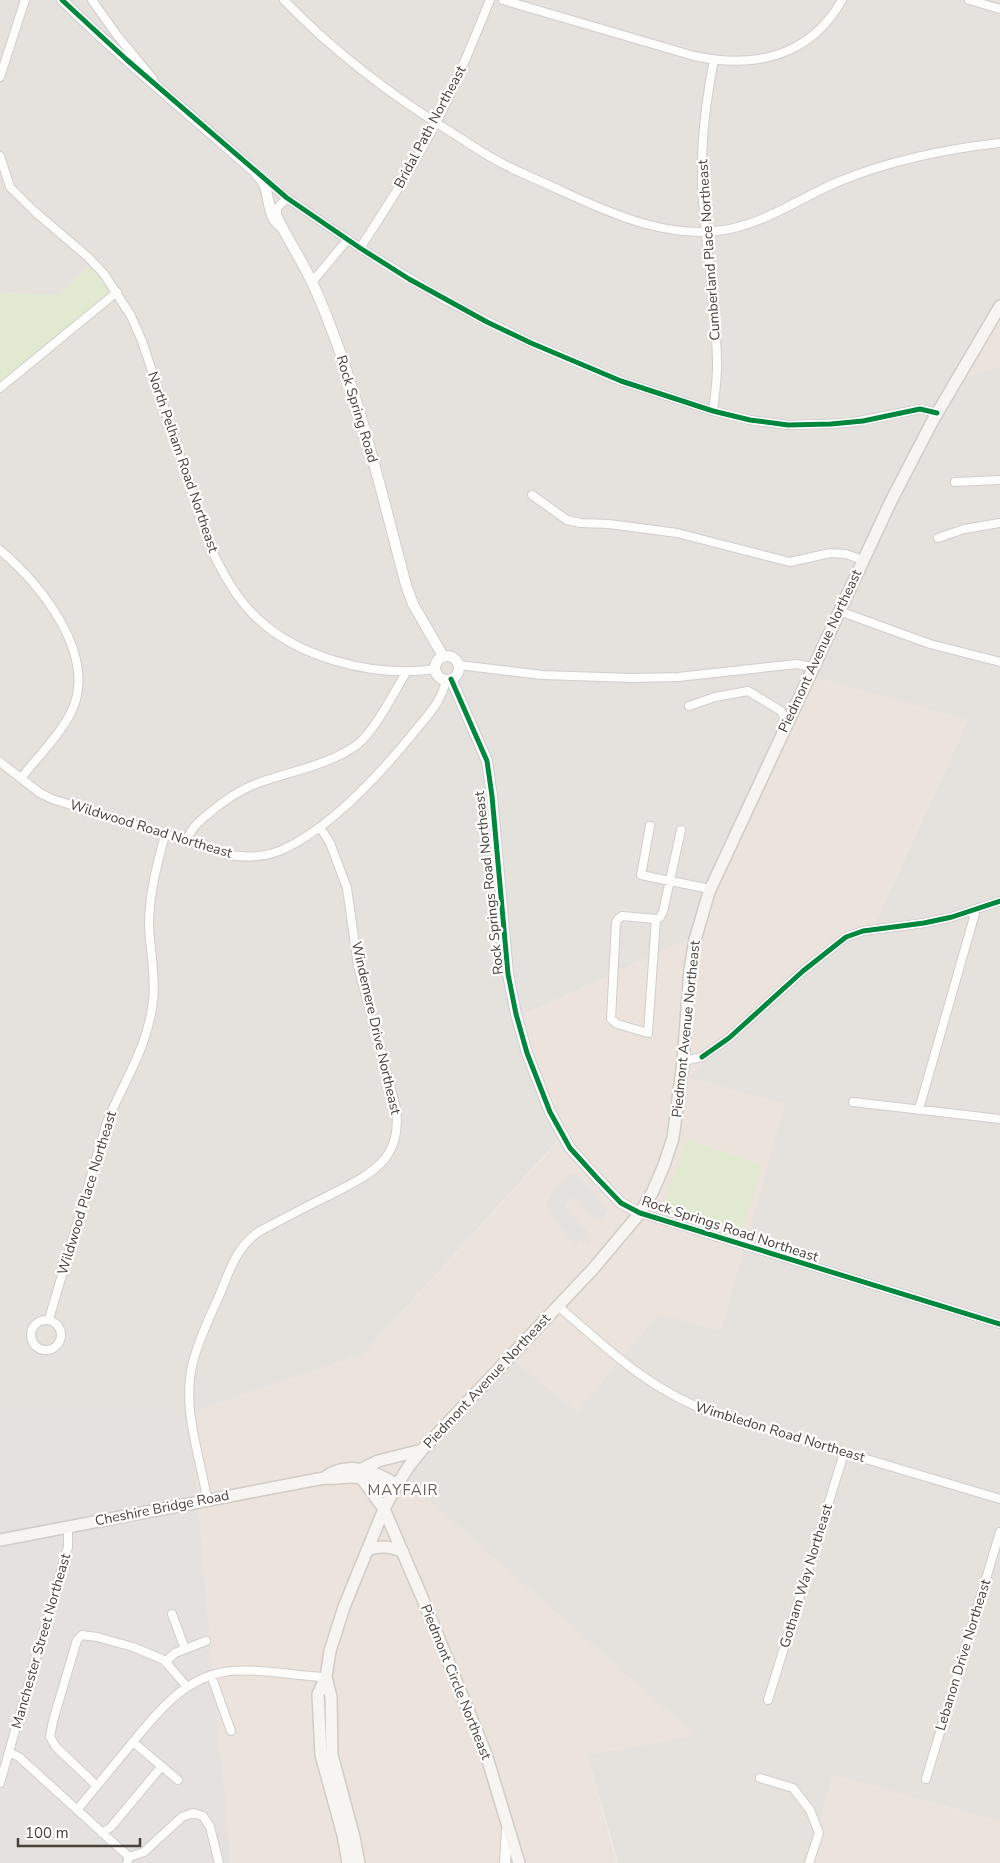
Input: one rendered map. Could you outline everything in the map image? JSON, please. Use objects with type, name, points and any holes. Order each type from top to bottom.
[{"type":"main road","name":"Piedmont Avenue Northeast","points":[[348,1863],[343,1835],[321,1754],[318,1694],[326,1677],[337,1626],[384,1509],[394,1490],[422,1450],[593,1269],[640,1213],[659,1178],[673,1138],[683,1061],[690,968],[697,931],[710,889],[812,667],[895,493],[937,414],[1000,306]]},
{"type":"main road","points":[[362,1474],[378,1461],[422,1450]]},
{"type":"main road","name":"Cheshire Bridge Road","points":[[0,1540],[324,1478],[332,1471],[362,1474]]},
{"type":"main road","points":[[362,1474],[375,1472],[394,1490]]},
{"type":"main road","name":"Piedmont Circle Northeast","points":[[362,1474],[384,1509],[486,1754],[508,1824],[516,1862]]},
{"type":"main road","points":[[367,1550],[384,1546],[403,1552]]},
{"type":"main road","points":[[326,1677],[331,1697],[332,1755],[354,1836],[358,1863]]},
{"type":"street","points":[[0,77],[25,0]]},
{"type":"street","name":"Rock Spring Road","points":[[62,0],[127,60],[254,171],[265,186],[273,218],[282,228],[312,282],[333,331],[358,408],[406,585],[413,604],[443,656]]},
{"type":"street","points":[[92,0],[116,34],[159,86]]},
{"type":"street","points":[[284,0],[342,55],[389,91],[504,165],[590,204],[658,227],[681,231],[707,232],[732,228],[758,221],[838,182],[900,160],[953,149],[1000,144]]},
{"type":"street","name":"Bridal Path Northeast","points":[[360,248],[394,196],[436,123],[460,73],[490,0]]},
{"type":"street","points":[[503,0],[694,56],[737,62],[782,53],[803,42],[821,28],[842,0]]},
{"type":"street","points":[[969,0],[1000,9]]},
{"type":"street","name":"Cumberland Place Northeast","points":[[713,411],[717,366],[702,182],[702,144],[706,96],[714,60]]},
{"type":"street","name":"North Pelham Road Northeast","points":[[0,156],[10,187],[34,211],[88,258],[116,292],[131,316],[142,342],[212,551],[224,576],[239,598],[269,628],[306,650],[356,665],[407,671],[435,669]]},
{"type":"street","points":[[254,171],[288,198],[360,248],[447,301],[531,343],[621,381],[713,411],[750,420],[788,425],[862,421],[920,409],[937,414]]},
{"type":"street","points":[[0,185],[8,181]]},
{"type":"street","points":[[282,228],[281,221],[277,215],[277,208],[288,198]]},
{"type":"street","points":[[312,282],[348,239]]},
{"type":"street","points":[[0,388],[116,292]]},
{"type":"street","points":[[955,482],[1000,480]]},
{"type":"street","points":[[532,495],[567,520],[580,523],[609,524],[676,533],[790,562],[830,553],[846,554],[863,560]]},
{"type":"street","points":[[938,538],[964,529],[1000,523]]},
{"type":"street","points":[[0,550],[27,576],[54,611],[64,630],[78,670],[79,685],[72,710],[65,722],[21,778]]},
{"type":"street","points":[[839,611],[930,644],[1000,662]]},
{"type":"street","points":[[443,656],[452,656],[459,665],[457,675],[449,679],[439,676],[435,669],[437,661],[443,656]]},
{"type":"street","points":[[459,665],[542,675],[633,678],[678,677],[798,664],[812,667]]},
{"type":"street","points":[[186,842],[194,826],[235,794],[258,783],[318,764],[358,743],[368,733],[407,671]]},
{"type":"street","name":"Wildwood Road Northeast","points":[[0,762],[40,793],[52,799],[230,855],[257,856],[271,854],[285,849],[320,827],[359,793],[406,742],[439,700],[449,679]]},
{"type":"street","name":"Rock Springs Road Northeast","points":[[449,679],[487,761],[492,796],[508,974],[516,1014],[527,1053],[550,1112],[570,1148],[621,1203],[640,1213],[1000,1324]]},
{"type":"street","points":[[688,706],[715,697],[748,691],[782,711],[786,723]]},
{"type":"street","points":[[650,826],[641,875],[710,889]]},
{"type":"street","name":"Windemere Drive Northeast","points":[[207,1499],[190,1413],[190,1379],[197,1348],[235,1258],[245,1242],[260,1231],[374,1172],[389,1155],[397,1132],[396,1108],[358,966],[347,888],[330,843],[320,827]]},
{"type":"street","points":[[656,919],[648,1033],[617,1024],[611,1019],[616,923],[622,916],[656,919],[660,917],[663,912],[681,830]]},
{"type":"street","name":"Wildwood Place Northeast","points":[[49,1320],[107,1122],[115,1102],[137,1060],[149,1025],[154,982],[149,928],[150,902],[165,835]]},
{"type":"street","points":[[683,1061],[702,1057],[729,1038],[803,971],[846,936],[863,931],[924,923],[976,910],[1000,901]]},
{"type":"street","points":[[919,1109],[976,910]]},
{"type":"street","points":[[853,1102],[1000,1119]]},
{"type":"street","name":"Wimbledon Road Northeast","points":[[558,1306],[634,1371],[676,1398],[715,1414],[1000,1499]]},
{"type":"street","name":"Gotham Way Northeast","points":[[768,1700],[844,1453]]},
{"type":"street","name":"Manchester Street Northeast","points":[[0,1783],[68,1547],[68,1527]]},
{"type":"street","name":"Lebanon Drive Northeast","points":[[926,1779],[1000,1532]]},
{"type":"street","points":[[172,1614],[185,1649]]},
{"type":"street","points":[[97,1786],[56,1747],[50,1738],[53,1721],[77,1640],[82,1635],[133,1646],[165,1662],[188,1687]]},
{"type":"street","points":[[165,1662],[175,1653],[206,1641]]},
{"type":"street","points":[[77,1810],[156,1714],[176,1695],[188,1687],[211,1675],[236,1671],[326,1677]]},
{"type":"street","points":[[211,1675],[231,1731]]},
{"type":"street","points":[[133,1742],[178,1780]]},
{"type":"street","points":[[9,1752],[19,1757],[102,1833],[128,1860],[144,1852],[182,1818],[193,1813],[203,1816],[210,1827],[219,1863]]},
{"type":"street","points":[[102,1833],[111,1827],[161,1767]]},
{"type":"street","points":[[760,1778],[792,1788],[810,1810],[819,1833],[810,1863]]},
{"type":"street","points":[[505,1863],[508,1824]]},
{"type":"shaded area","points":[[0,0],[1000,0],[1000,308],[957,379],[1000,366],[1000,1822],[833,1775],[808,1863],[618,1863],[587,1755],[694,1735],[402,1477],[507,1354],[577,1411],[658,1314],[785,1105],[687,1077],[823,950],[874,926],[968,720],[700,934],[516,1018],[562,1136],[364,1354],[190,1413],[0,1412],[0,383],[89,267],[59,295],[0,293]]},
{"type":"shaded area","points":[[1000,308],[1000,366],[956,379]]},
{"type":"shaded area","points":[[808,675],[968,720],[874,926],[823,950],[688,1077],[785,1104],[721,1331],[658,1314],[577,1411],[507,1354],[402,1477],[695,1735],[587,1755],[617,1863],[230,1863],[190,1413],[364,1354],[562,1137],[516,1018],[700,934],[722,857]]},
{"type":"shaded area","points":[[576,1173],[608,1209],[602,1222],[592,1218],[573,1197],[564,1205],[588,1233],[586,1236],[592,1240],[588,1245],[580,1239],[575,1245],[549,1214],[547,1202],[554,1188],[568,1174]]},
{"type":"shaded area","points":[[0,1412],[190,1413],[230,1863],[0,1863]]},
{"type":"shaded area","points":[[183,1518],[198,1594],[177,1596],[177,1589],[191,1585],[180,1530],[165,1532],[163,1523]]},
{"type":"shaded area","points":[[221,1758],[230,1852],[133,1863],[104,1863],[106,1856],[117,1856],[124,1848],[129,1851],[133,1850],[147,1833],[146,1828],[201,1762],[205,1765]]},
{"type":"shaded area","points":[[833,1775],[1000,1822],[1000,1863],[808,1863]]},
{"type":"green space","points":[[89,267],[114,292],[0,383],[0,293],[59,295]]},
{"type":"green space","points":[[687,1140],[763,1165],[740,1236],[695,1223],[663,1211],[663,1205]]},
{"type":"cycle path","points":[[62,0],[127,60],[287,198],[409,279],[487,322],[531,343],[621,381],[713,411],[750,420],[788,425],[831,424],[863,421],[920,409],[937,413]]},
{"type":"cycle path","points":[[451,679],[487,761],[492,796],[508,974],[516,1014],[527,1053],[550,1112],[570,1148],[621,1203],[640,1213],[1000,1324]]},
{"type":"cycle path","points":[[702,1057],[729,1038],[803,971],[846,937],[863,931],[924,923],[952,917],[1000,901]]},
{"type":"district","name":"MAYFAIR","points":[[403,1490]]}]
